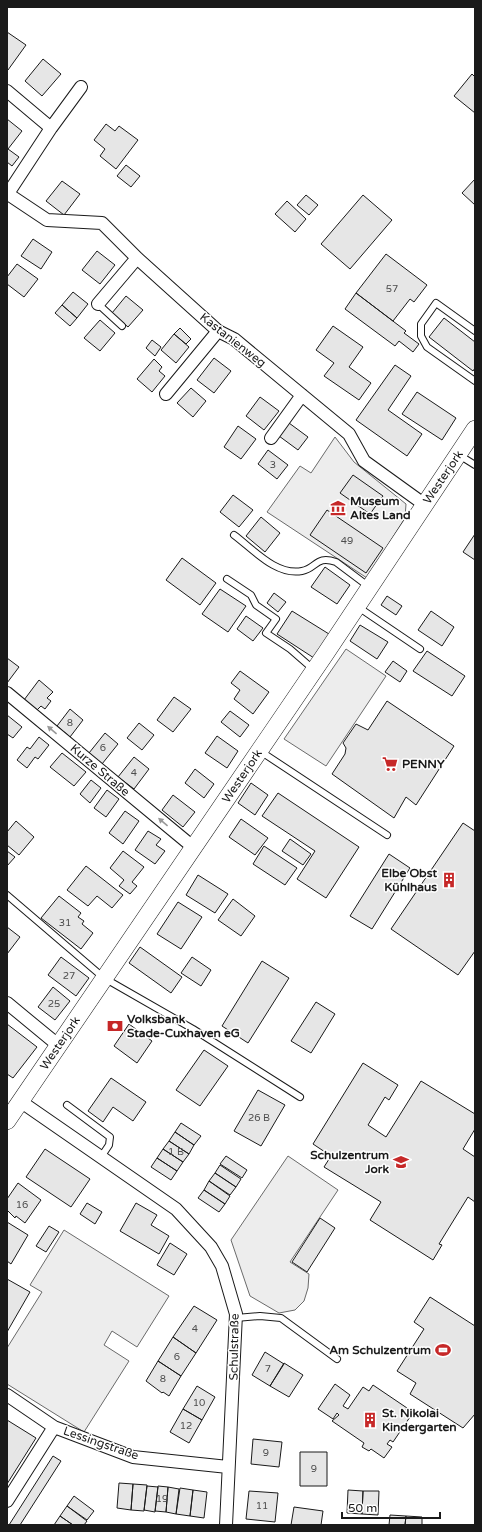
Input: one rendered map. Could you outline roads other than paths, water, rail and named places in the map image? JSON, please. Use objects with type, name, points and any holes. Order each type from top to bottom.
[{"type":"main road","name":"Westerjork","points":[[7,1121],[357,607],[475,429]]},
{"type":"street","points":[[7,195],[51,128],[81,87]]},
{"type":"street","points":[[7,91],[51,128]]},
{"type":"street","name":"Kastanienweg","points":[[7,195],[47,220],[102,223],[137,258],[218,331],[234,338],[349,434],[364,461],[425,505]]},
{"type":"street","points":[[98,304],[137,258]]},
{"type":"street","points":[[166,394],[218,331]]},
{"type":"street","points":[[271,438],[302,395]]},
{"type":"street","name":"Kurze Straße","points":[[7,693],[193,847]]},
{"type":"street","points":[[7,1003],[58,1045]]},
{"type":"street","name":"Schulstraße","points":[[20,1101],[176,1208],[211,1247],[222,1266],[236,1314],[226,1525]]},
{"type":"street","name":"Lessingstraße","points":[[7,1395],[54,1427],[133,1457],[228,1467]]},
{"type":"street","points":[[7,1501],[54,1427]]},
{"type":"lane","points":[[475,330],[436,303],[420,324],[421,336],[427,347],[475,381]]},
{"type":"lane","points":[[98,304],[122,326]]},
{"type":"lane","points":[[458,454],[475,465]]},
{"type":"lane","points":[[234,535],[280,569],[302,571],[317,561],[331,560],[336,562],[370,587]]},
{"type":"lane","points":[[227,579],[251,595],[256,605],[276,618],[266,633],[290,649],[314,670]]},
{"type":"lane","points":[[357,607],[420,649]]},
{"type":"lane","points":[[259,750],[387,835]]},
{"type":"lane","points":[[7,895],[104,978],[194,1029],[300,1097]]},
{"type":"lane","points":[[67,1105],[110,1137],[109,1145],[101,1157]]},
{"type":"lane","points":[[236,1318],[260,1316],[281,1318],[337,1359]]},
{"type":"place","name":"Museum Altes Land","points":[[338,508]]},
{"type":"place","name":"PENNY","points":[[390,764]]},
{"type":"place","name":"Elbe Obst Kühlhaus","points":[[449,880]]},
{"type":"place","name":"Volksbank Stade-Cuxhaven eG","points":[[115,1026]]},
{"type":"place","name":"Schulzentrum Jork","points":[[401,1162]]},
{"type":"place","name":"Am Schulzentrum","points":[[443,1350]]},
{"type":"place","name":"St. Nikolai Kindergarten","points":[[370,1420]]}]
